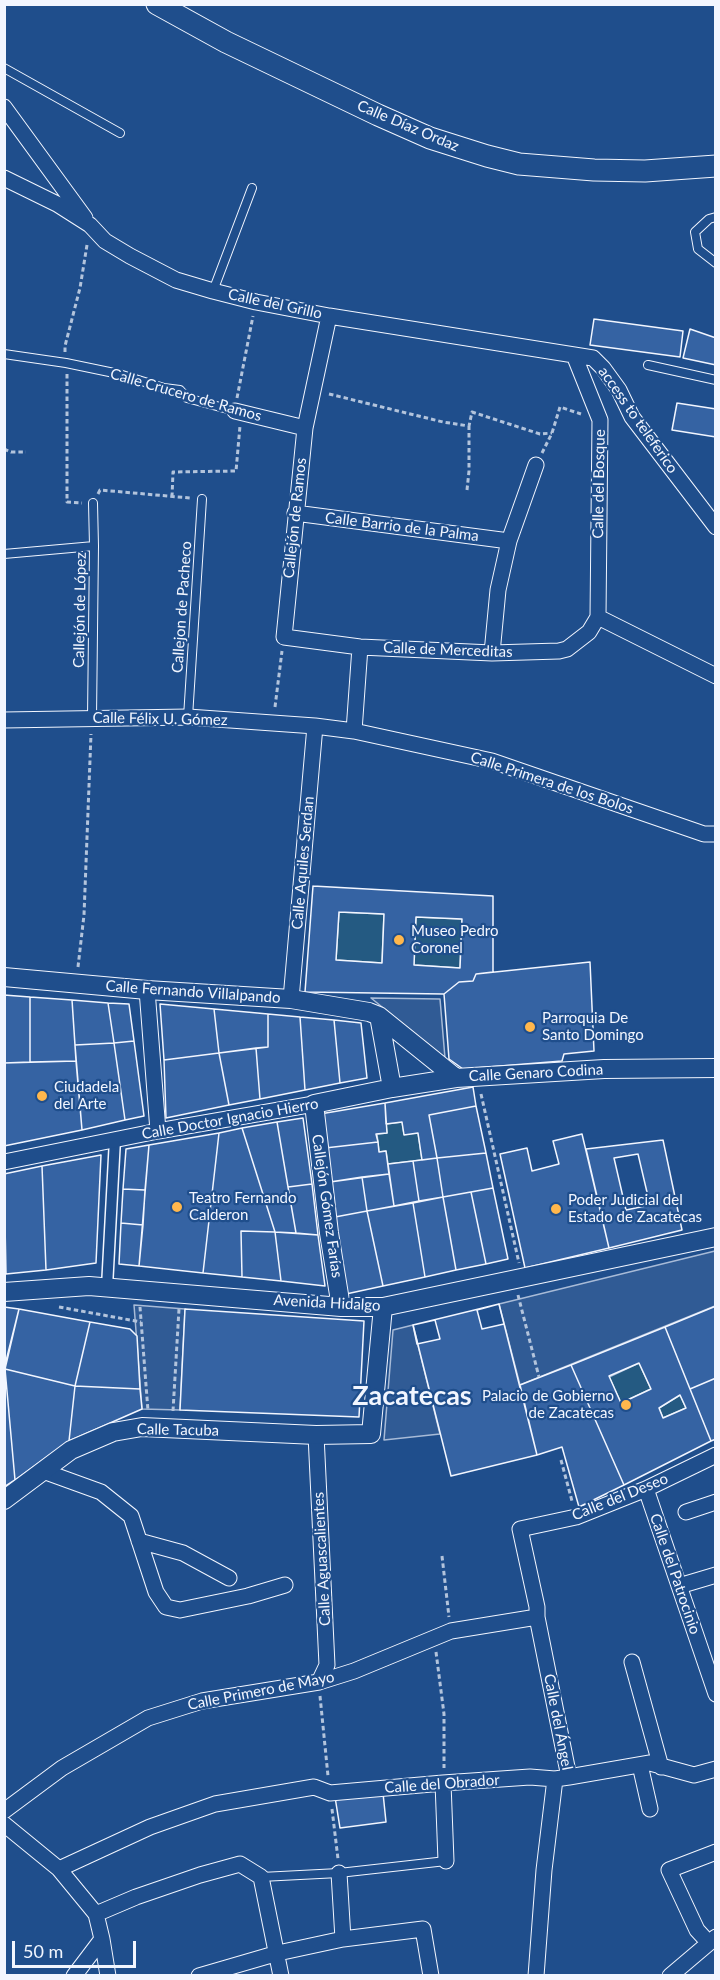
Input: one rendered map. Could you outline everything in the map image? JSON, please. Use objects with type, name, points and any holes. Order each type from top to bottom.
[{"type":"main road","name":"Calle Díaz Ordaz","points":[[157,4],[226,42],[378,115],[430,138],[487,156],[519,164],[594,170],[645,171],[716,166]]},
{"type":"street","points":[[4,106],[90,225]]},
{"type":"street","name":"Calle del Grillo","points":[[4,178],[57,204],[90,225],[105,241],[176,280],[256,302],[574,355]]},
{"type":"street","name":"Callejón de Ramos","points":[[284,637],[305,428],[329,315]]},
{"type":"street","name":"access to teleferico","points":[[574,355],[592,358],[603,368],[619,390],[632,417],[716,526]]},
{"type":"street","name":"Calle del Bosque","points":[[574,355],[600,420],[598,617]]},
{"type":"street","name":"Calle Crucero de Ramos","points":[[238,412],[305,428]]},
{"type":"street","points":[[492,652],[498,590],[509,541],[536,465]]},
{"type":"street","name":"Calle Barrio de la Palma","points":[[295,513],[509,541]]},
{"type":"street","points":[[598,617],[716,676]]},
{"type":"street","name":"Calle de Merceditas","points":[[284,637],[360,647],[492,652],[559,651],[567,649],[589,632],[598,617]]},
{"type":"street","points":[[354,731],[360,647]]},
{"type":"street","name":"Calle Félix U. Gómez","points":[[4,720],[188,717],[315,726]]},
{"type":"street","name":"Calle Primera de los Bolos","points":[[315,726],[354,731],[492,761],[704,834],[716,834]]},
{"type":"street","name":"Calle Aquiles Serdan","points":[[291,999],[315,726]]},
{"type":"street","name":"Calle Fernando Villalpando","points":[[4,977],[147,990],[291,999],[369,1012],[379,1016]]},
{"type":"street","points":[[147,990],[158,1131]]},
{"type":"street","points":[[379,1016],[392,1088]]},
{"type":"street","name":"Calle Genaro Codina","points":[[379,1016],[456,1078],[604,1069],[716,1068]]},
{"type":"street","name":"Calle Doctor Ignacio Hierro","points":[[4,1162],[158,1131],[456,1078]]},
{"type":"street","name":"Callejón Gómez Farías","points":[[314,1104],[329,1233],[341,1307]]},
{"type":"street","points":[[107,1287],[115,1139]]},
{"type":"street","name":"Avenida Hidalgo","points":[[4,1292],[88,1286],[341,1307],[383,1307],[516,1271],[716,1237]]},
{"type":"street","name":"Calle Tacuba","points":[[4,1500],[71,1450],[113,1432],[150,1427],[371,1434],[383,1307]]},
{"type":"street","name":"Calle Aguascalientes","points":[[316,1434],[327,1665],[319,1682]]},
{"type":"street","name":"Calle del Deseo","points":[[520,1529],[576,1517],[646,1489],[716,1455]]},
{"type":"street","points":[[43,1471],[101,1491],[131,1516],[156,1592],[166,1607],[180,1610],[248,1596],[285,1585]]},
{"type":"street","name":"Calle del Patrocinio","points":[[646,1489],[716,1694]]},
{"type":"street","points":[[686,1512],[716,1502]]},
{"type":"street","name":"Calle del Ángel","points":[[520,1529],[537,1607],[562,1778],[544,1870],[536,1976]]},
{"type":"street","points":[[139,1541],[183,1553],[229,1578]]},
{"type":"street","points":[[679,1586],[716,1575]]},
{"type":"street","name":"Calle Primero de Mayo","points":[[4,1811],[62,1768],[148,1718],[202,1701],[319,1682],[354,1671],[451,1632],[537,1617]]},
{"type":"street","points":[[632,1662],[661,1767]]},
{"type":"street","name":"Calle del Obrador","points":[[59,1869],[150,1827],[215,1804],[314,1787],[330,1793],[530,1777],[562,1778],[650,1763],[694,1775],[716,1769]]},
{"type":"street","points":[[640,1765],[650,1809]]},
{"type":"street","points":[[443,1783],[446,1861]]},
{"type":"street","points":[[4,1824],[59,1869],[96,1914],[108,1976]]},
{"type":"street","points":[[670,1976],[712,1940],[697,1930],[669,1870],[716,1852]]},
{"type":"street","points":[[96,1914],[168,1886],[240,1864],[261,1877],[281,1976]]},
{"type":"street","points":[[338,1866],[343,1938]]},
{"type":"street","points":[[199,1976],[278,1953],[343,1938],[423,1929],[431,1976]]},
{"type":"street","points":[[74,1976],[102,1939]]},
{"type":"lane","points":[[4,68],[120,134]]},
{"type":"lane","points":[[213,291],[252,188]]},
{"type":"lane","points":[[716,217],[709,219],[695,232],[698,249],[716,264]]},
{"type":"lane","name":"Calle Crucero de Ramos","points":[[4,354],[119,374],[164,388],[180,390],[188,398],[238,412]]},
{"type":"lane","points":[[648,365],[716,380]]},
{"type":"lane","name":"Callejon de Pacheco","points":[[188,717],[202,498]]},
{"type":"lane","name":"Callejón de López","points":[[92,717],[93,503]]},
{"type":"lane","points":[[4,554],[94,546]]},
{"type":"lane","points":[[261,1877],[338,1866],[446,1861]]},
{"type":"path","points":[[67,502],[68,380],[65,346],[80,288],[90,225]]},
{"type":"path","points":[[172,497],[173,472],[236,471],[238,412],[256,302]]},
{"type":"path","points":[[312,390],[469,426]]},
{"type":"path","points":[[536,465],[552,433],[560,407]]},
{"type":"path","points":[[467,490],[470,471],[469,426],[472,412],[540,434],[552,433]]},
{"type":"path","points":[[4,449],[11,452],[26,452]]},
{"type":"path","points":[[93,503],[100,490],[202,498]]},
{"type":"path","points":[[273,723],[284,637]]},
{"type":"path","points":[[76,983],[84,915],[92,717]]},
{"type":"path","points":[[478,1077],[539,1377]]},
{"type":"path","points":[[172,1428],[180,1293]]},
{"type":"path","points":[[140,1300],[150,1427]]},
{"type":"path","points":[[53,1306],[141,1322]]},
{"type":"path","points":[[561,1460],[576,1517]]},
{"type":"path","points":[[442,1556],[451,1632]]},
{"type":"path","points":[[434,1639],[444,1714],[443,1783]]},
{"type":"path","points":[[319,1682],[338,1866]]},
{"type":"shaded area","points":[[339,912],[384,914],[382,963],[336,960]]},
{"type":"shaded area","points":[[416,917],[462,919],[460,968],[414,965]]},
{"type":"shaded area","points":[[371,998],[440,999],[445,1058]]},
{"type":"shaded area","points":[[402,1122],[404,1134],[418,1133],[422,1160],[388,1164],[386,1151],[379,1152],[377,1134],[387,1133],[386,1124]]},
{"type":"shaded area","points":[[715,1251],[715,1306],[520,1385],[499,1304]]},
{"type":"shaded area","points":[[134,1305],[185,1309],[180,1410],[142,1409]]},
{"type":"shaded area","points":[[413,1325],[440,1434],[384,1440],[393,1330]]},
{"type":"shaded area","points":[[639,1363],[651,1389],[621,1403],[609,1377]]},
{"type":"shaded area","points":[[680,1395],[686,1408],[663,1418],[659,1408]]},
{"type":"building","points":[[594,319],[683,331],[680,357],[590,345]]},
{"type":"building","points":[[690,329],[716,338],[716,365],[683,358]]},
{"type":"building","points":[[677,403],[716,409],[716,437],[672,430]]},
{"type":"building","name":"Museo Pedro Coronel","points":[[313,886],[493,896],[493,972],[476,974],[473,981],[459,982],[444,994],[305,992]],"holes":[[[339,912],[384,914],[382,963],[336,960]],[[416,917],[462,919],[460,968],[414,965]]]},
{"type":"building","points":[[590,962],[594,1051],[564,1054],[562,1061],[463,1069],[449,1059],[444,994],[459,982],[473,981],[476,974]]},
{"type":"building","points":[[4,995],[30,997],[30,1062],[4,1063]]},
{"type":"building","points":[[30,997],[72,1000],[76,1061],[30,1062]]},
{"type":"building","points":[[72,1000],[108,1003],[114,1043],[75,1045]]},
{"type":"building","points":[[108,1003],[129,1004],[134,1041],[114,1043]]},
{"type":"building","points":[[160,1004],[214,1009],[219,1053],[164,1060]]},
{"type":"building","points":[[214,1009],[268,1014],[268,1047],[219,1053]]},
{"type":"building","points":[[268,1014],[300,1017],[305,1090],[260,1099],[256,1048],[268,1047]]},
{"type":"building","points":[[300,1017],[334,1020],[340,1083],[305,1090]]},
{"type":"building","points":[[334,1020],[361,1023],[367,1078],[340,1083]]},
{"type":"building","points":[[134,1041],[144,1116],[125,1120],[114,1043]]},
{"type":"building","points":[[114,1043],[125,1120],[82,1130],[75,1045]]},
{"type":"building","points":[[256,1048],[260,1099],[229,1105],[219,1053]]},
{"type":"building","points":[[219,1053],[229,1105],[166,1118],[164,1060]]},
{"type":"building","name":"Ciudadela del Arte","points":[[76,1061],[82,1130],[4,1146],[4,1063]]},
{"type":"building","points":[[473,1087],[476,1106],[429,1115],[437,1158],[422,1160],[418,1133],[404,1135],[402,1122],[386,1124],[385,1103]]},
{"type":"building","points":[[385,1103],[387,1133],[376,1134],[378,1142],[325,1148],[320,1114]]},
{"type":"building","points":[[476,1106],[486,1153],[437,1158],[429,1115]]},
{"type":"building","points":[[303,1118],[312,1184],[288,1187],[277,1122]]},
{"type":"building","points":[[277,1122],[296,1233],[275,1232],[242,1128]]},
{"type":"building","points":[[242,1128],[275,1232],[241,1231],[242,1277],[203,1273],[219,1133]]},
{"type":"building","name":"Teatro Fernando Calderon","points":[[219,1133],[203,1273],[139,1266],[149,1145]]},
{"type":"building","name":"Poder Judicial del Estado de Zacatecas","points":[[582,1134],[609,1248],[525,1268],[500,1154],[527,1148],[532,1171],[559,1164],[553,1141]]},
{"type":"building","points":[[663,1140],[682,1230],[609,1248],[586,1149]],"holes":[[[638,1154],[650,1205],[626,1210],[614,1158]]]},
{"type":"building","points":[[378,1142],[379,1152],[386,1151],[389,1174],[330,1182],[325,1148]]},
{"type":"building","points":[[149,1145],[145,1190],[123,1189],[126,1149]]},
{"type":"building","points":[[486,1153],[493,1188],[443,1197],[437,1158]]},
{"type":"building","points":[[101,1155],[96,1263],[46,1270],[42,1166]]},
{"type":"building","points":[[437,1158],[443,1197],[419,1201],[413,1161]]},
{"type":"building","points":[[413,1161],[419,1201],[394,1206],[388,1164]]},
{"type":"building","points":[[42,1166],[46,1270],[6,1274],[4,1174]]},
{"type":"building","points":[[389,1174],[394,1206],[367,1211],[362,1177]]},
{"type":"building","points":[[362,1177],[367,1211],[335,1217],[330,1182]]},
{"type":"building","points":[[312,1184],[318,1235],[296,1233],[288,1187]]},
{"type":"building","points":[[493,1188],[508,1259],[486,1264],[471,1192]]},
{"type":"building","points":[[123,1189],[145,1190],[143,1225],[121,1223]]},
{"type":"building","points":[[471,1192],[486,1264],[456,1270],[443,1197]]},
{"type":"building","points":[[443,1197],[456,1270],[425,1277],[413,1203]]},
{"type":"building","points":[[413,1203],[425,1277],[383,1286],[367,1211]]},
{"type":"building","points":[[367,1211],[383,1286],[346,1294],[335,1217]]},
{"type":"building","points":[[121,1223],[143,1225],[139,1266],[119,1264]]},
{"type":"building","points":[[241,1231],[275,1232],[281,1281],[242,1277]]},
{"type":"building","points":[[275,1232],[318,1235],[325,1286],[281,1281]]},
{"type":"building","points":[[499,1304],[504,1324],[482,1329],[477,1310]]},
{"type":"building","points":[[499,1304],[537,1455],[451,1476],[413,1325]]},
{"type":"building","points":[[716,1306],[716,1378],[690,1389],[665,1327]]},
{"type":"building","points":[[4,1307],[19,1309],[4,1369]]},
{"type":"building","points":[[19,1309],[90,1322],[75,1386],[5,1369]]},
{"type":"building","points":[[185,1309],[364,1321],[359,1417],[180,1410]]},
{"type":"building","points":[[435,1320],[440,1339],[417,1344],[413,1325]]},
{"type":"building","points":[[90,1322],[130,1329],[137,1336],[140,1389],[75,1386]]},
{"type":"building","name":"Palacio de Gobierno de Zacatecas","points":[[665,1327],[711,1441],[624,1485],[571,1365]],"holes":[[[639,1363],[651,1389],[621,1403],[609,1376]],[[680,1395],[686,1408],[663,1418],[659,1408]]]},
{"type":"building","points":[[571,1365],[624,1485],[579,1507],[562,1447],[537,1455],[520,1385]]},
{"type":"building","points":[[4,1369],[15,1480],[4,1487]]},
{"type":"building","points":[[5,1369],[75,1386],[69,1441],[15,1480]]},
{"type":"building","points":[[716,1378],[716,1439],[711,1441],[690,1389]]},
{"type":"building","points":[[75,1386],[140,1389],[142,1409],[69,1441]]},
{"type":"building","points":[[383,1793],[386,1822],[340,1828],[335,1797]]},
{"type":"place","name":"Museo Pedro Coronel","points":[[399,940]]},
{"type":"place","name":"Parroquia De Santo Domingo","points":[[530,1027]]},
{"type":"place","name":"Ciudadela del Arte","points":[[42,1096]]},
{"type":"place","name":"Teatro Fernando Calderon","points":[[177,1207]]},
{"type":"place","name":"Poder Judicial del Estado de Zacatecas","points":[[556,1209]]},
{"type":"place","name":"Palacio de Gobierno de Zacatecas","points":[[626,1405]]},
{"type":"district","name":"Zacatecas","points":[[412,1396]]}]
